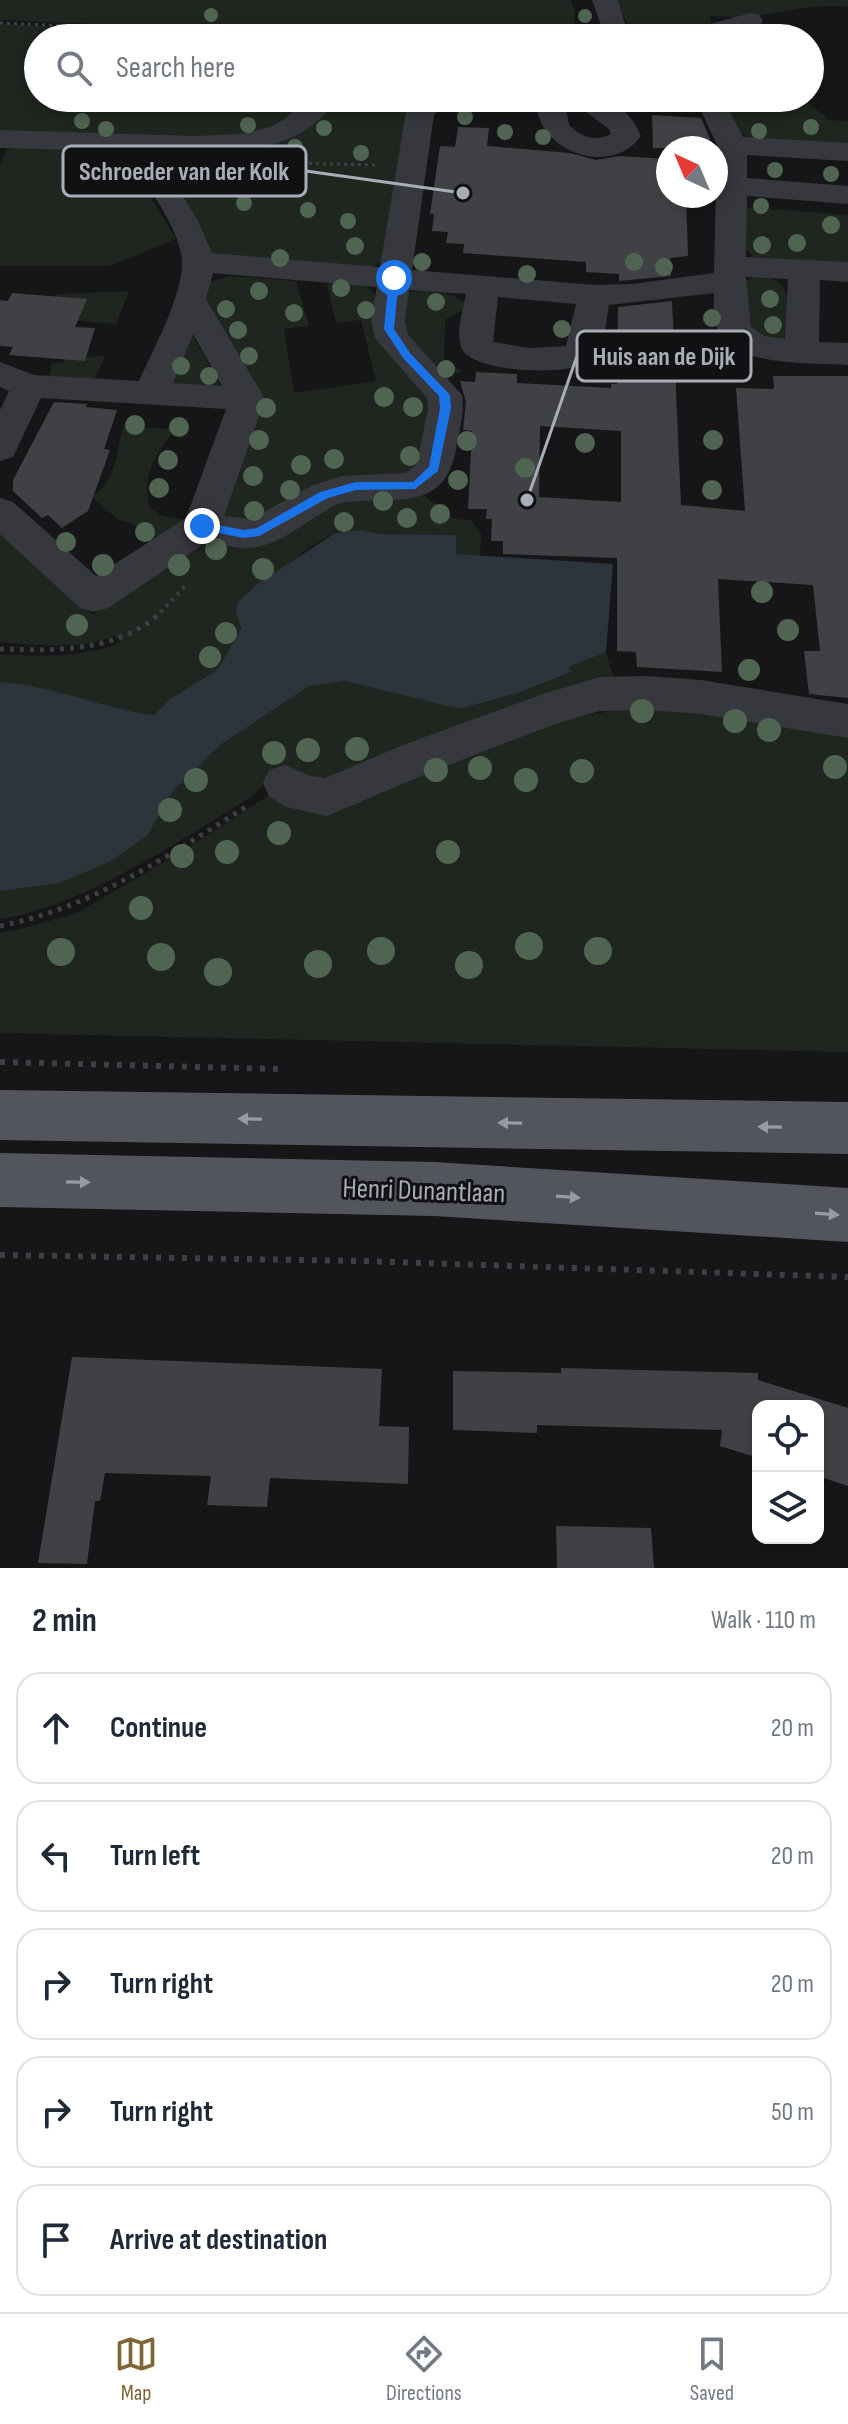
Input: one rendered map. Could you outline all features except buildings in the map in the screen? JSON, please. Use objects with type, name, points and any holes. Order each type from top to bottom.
[{"type":"main road","points":[[0,1115],[848,1128]]},
{"type":"main road","name":"Henri Dunantlaan","points":[[0,1180],[434,1189],[848,1215]]},
{"type":"street","points":[[605,0],[606,24]]},
{"type":"street","points":[[740,24],[750,21]]},
{"type":"street","points":[[2,143],[224,144],[265,138],[295,126],[310,112]]},
{"type":"street","points":[[202,526],[244,534],[259,532],[324,495],[356,486],[415,486],[434,469],[446,408],[444,395],[407,356],[389,329],[420,112]]},
{"type":"street","points":[[552,112],[554,122],[571,140],[592,147],[609,147],[626,136],[622,125],[604,112]]},
{"type":"street","points":[[716,112],[732,145],[731,273],[735,330],[742,340],[763,348],[848,354]]},
{"type":"street","points":[[136,143],[153,177],[186,226],[198,262],[189,297],[152,392]]},
{"type":"street","points":[[732,145],[848,152]]},
{"type":"street","points":[[734,186],[848,195]]},
{"type":"street","points":[[198,262],[595,295],[632,294],[731,273],[804,269],[848,272]]},
{"type":"street","points":[[802,350],[804,269]]},
{"type":"street","points":[[483,287],[476,340],[478,348],[496,355],[564,360],[581,353],[595,295]]},
{"type":"street","points":[[0,512],[94,597],[202,526],[247,399],[189,297]]},
{"type":"street","points":[[0,448],[14,379],[247,399]]},
{"type":"street","points":[[285,783],[302,794],[327,797],[418,758],[546,710],[600,694],[701,697],[848,721]]},
{"type":"path","points":[[0,23],[24,24]]},
{"type":"path","points":[[186,226],[209,188],[232,164],[239,162],[265,138]]},
{"type":"path","points":[[286,163],[411,166]]},
{"type":"path","points":[[0,649],[83,649],[129,635]]},
{"type":"path","points":[[0,926],[19,924],[67,907],[172,852],[285,783]]},
{"type":"path","points":[[0,1255],[377,1262],[848,1277]]},
{"type":"shaded area","points":[[0,0],[571,0],[575,12],[575,24],[91,24],[0,20]]},
{"type":"shaded area","points":[[617,0],[848,0],[848,7],[810,7],[748,17],[710,16],[711,24],[627,24]]},
{"type":"shaded area","points":[[0,24],[24,25],[24,112],[305,112],[298,119],[230,139],[10,132],[0,129]]},
{"type":"shaded area","points":[[310,112],[422,112],[389,256],[370,269],[209,254],[160,167],[179,152],[234,148],[280,129]]},
{"type":"shaded area","points":[[725,112],[819,112],[829,120],[848,121],[848,147],[753,139],[737,132]]},
{"type":"shaded area","points":[[18,145],[112,148],[136,173],[176,239],[109,266],[0,266],[0,164],[6,151]]},
{"type":"shaded area","points":[[745,207],[848,215],[848,265],[753,257],[742,244]]},
{"type":"shaded area","points":[[756,275],[769,277],[784,288],[790,339],[783,343],[745,335],[743,282]]},
{"type":"shaded area","points":[[230,276],[296,281],[309,326],[284,329],[294,393],[376,381],[361,320],[336,323],[327,284],[365,285],[383,302],[433,399],[417,473],[268,519],[221,524],[253,392],[201,294],[210,282]]},
{"type":"shaded area","points":[[129,291],[116,324],[44,318],[57,294]]},
{"type":"shaded area","points":[[407,292],[454,296],[468,307],[445,320],[444,359],[461,371],[442,381],[411,353],[399,297]]},
{"type":"shaded area","points":[[186,324],[222,388],[171,386]]},
{"type":"shaded area","points":[[105,356],[92,384],[48,381],[52,363],[63,363],[65,358]]},
{"type":"shaded area","points":[[123,427],[175,429],[152,466],[147,485],[148,496],[150,508],[162,516],[187,520],[146,549],[150,537],[132,524],[118,519],[91,497],[100,491],[111,475]]},
{"type":"shaded area","points":[[419,492],[455,519],[471,520],[481,534],[480,556],[455,554],[456,535],[380,534],[361,530],[334,533],[307,549],[236,611],[241,629],[217,670],[170,699],[154,715],[39,687],[0,682],[0,654],[77,654],[121,642],[114,636],[72,645],[0,642],[0,530],[93,615],[194,542],[327,498]]},
{"type":"shaded area","points":[[361,530],[380,534],[456,535],[456,554],[613,564],[606,652],[568,667],[572,672],[518,693],[459,709],[345,681],[309,686],[220,745],[173,791],[147,836],[109,862],[60,883],[0,891],[0,682],[39,687],[154,715],[170,699],[217,670],[241,629],[236,611],[238,602],[256,585],[335,533]]},
{"type":"shaded area","points":[[606,652],[614,679],[328,782],[266,781],[253,796],[131,869],[64,901],[0,919],[0,891],[60,883],[147,836],[173,791],[220,745],[309,686],[345,681],[459,709],[518,693],[571,673],[567,667]]},
{"type":"shaded area","points":[[626,708],[739,711],[848,731],[848,1052],[0,1033],[0,932],[77,913],[180,853],[274,792],[559,721]]},
{"type":"place","name":"Schroeder van der Kolk","points":[[463,193]]},
{"type":"place","name":"Huis aan de Dijk","points":[[527,500]]},
{"type":"route","points":[[202,526],[244,534],[259,532],[278,524],[324,495],[356,486],[415,486],[434,469],[446,408],[444,395],[440,387],[392,338],[388,321],[394,278]]}]
